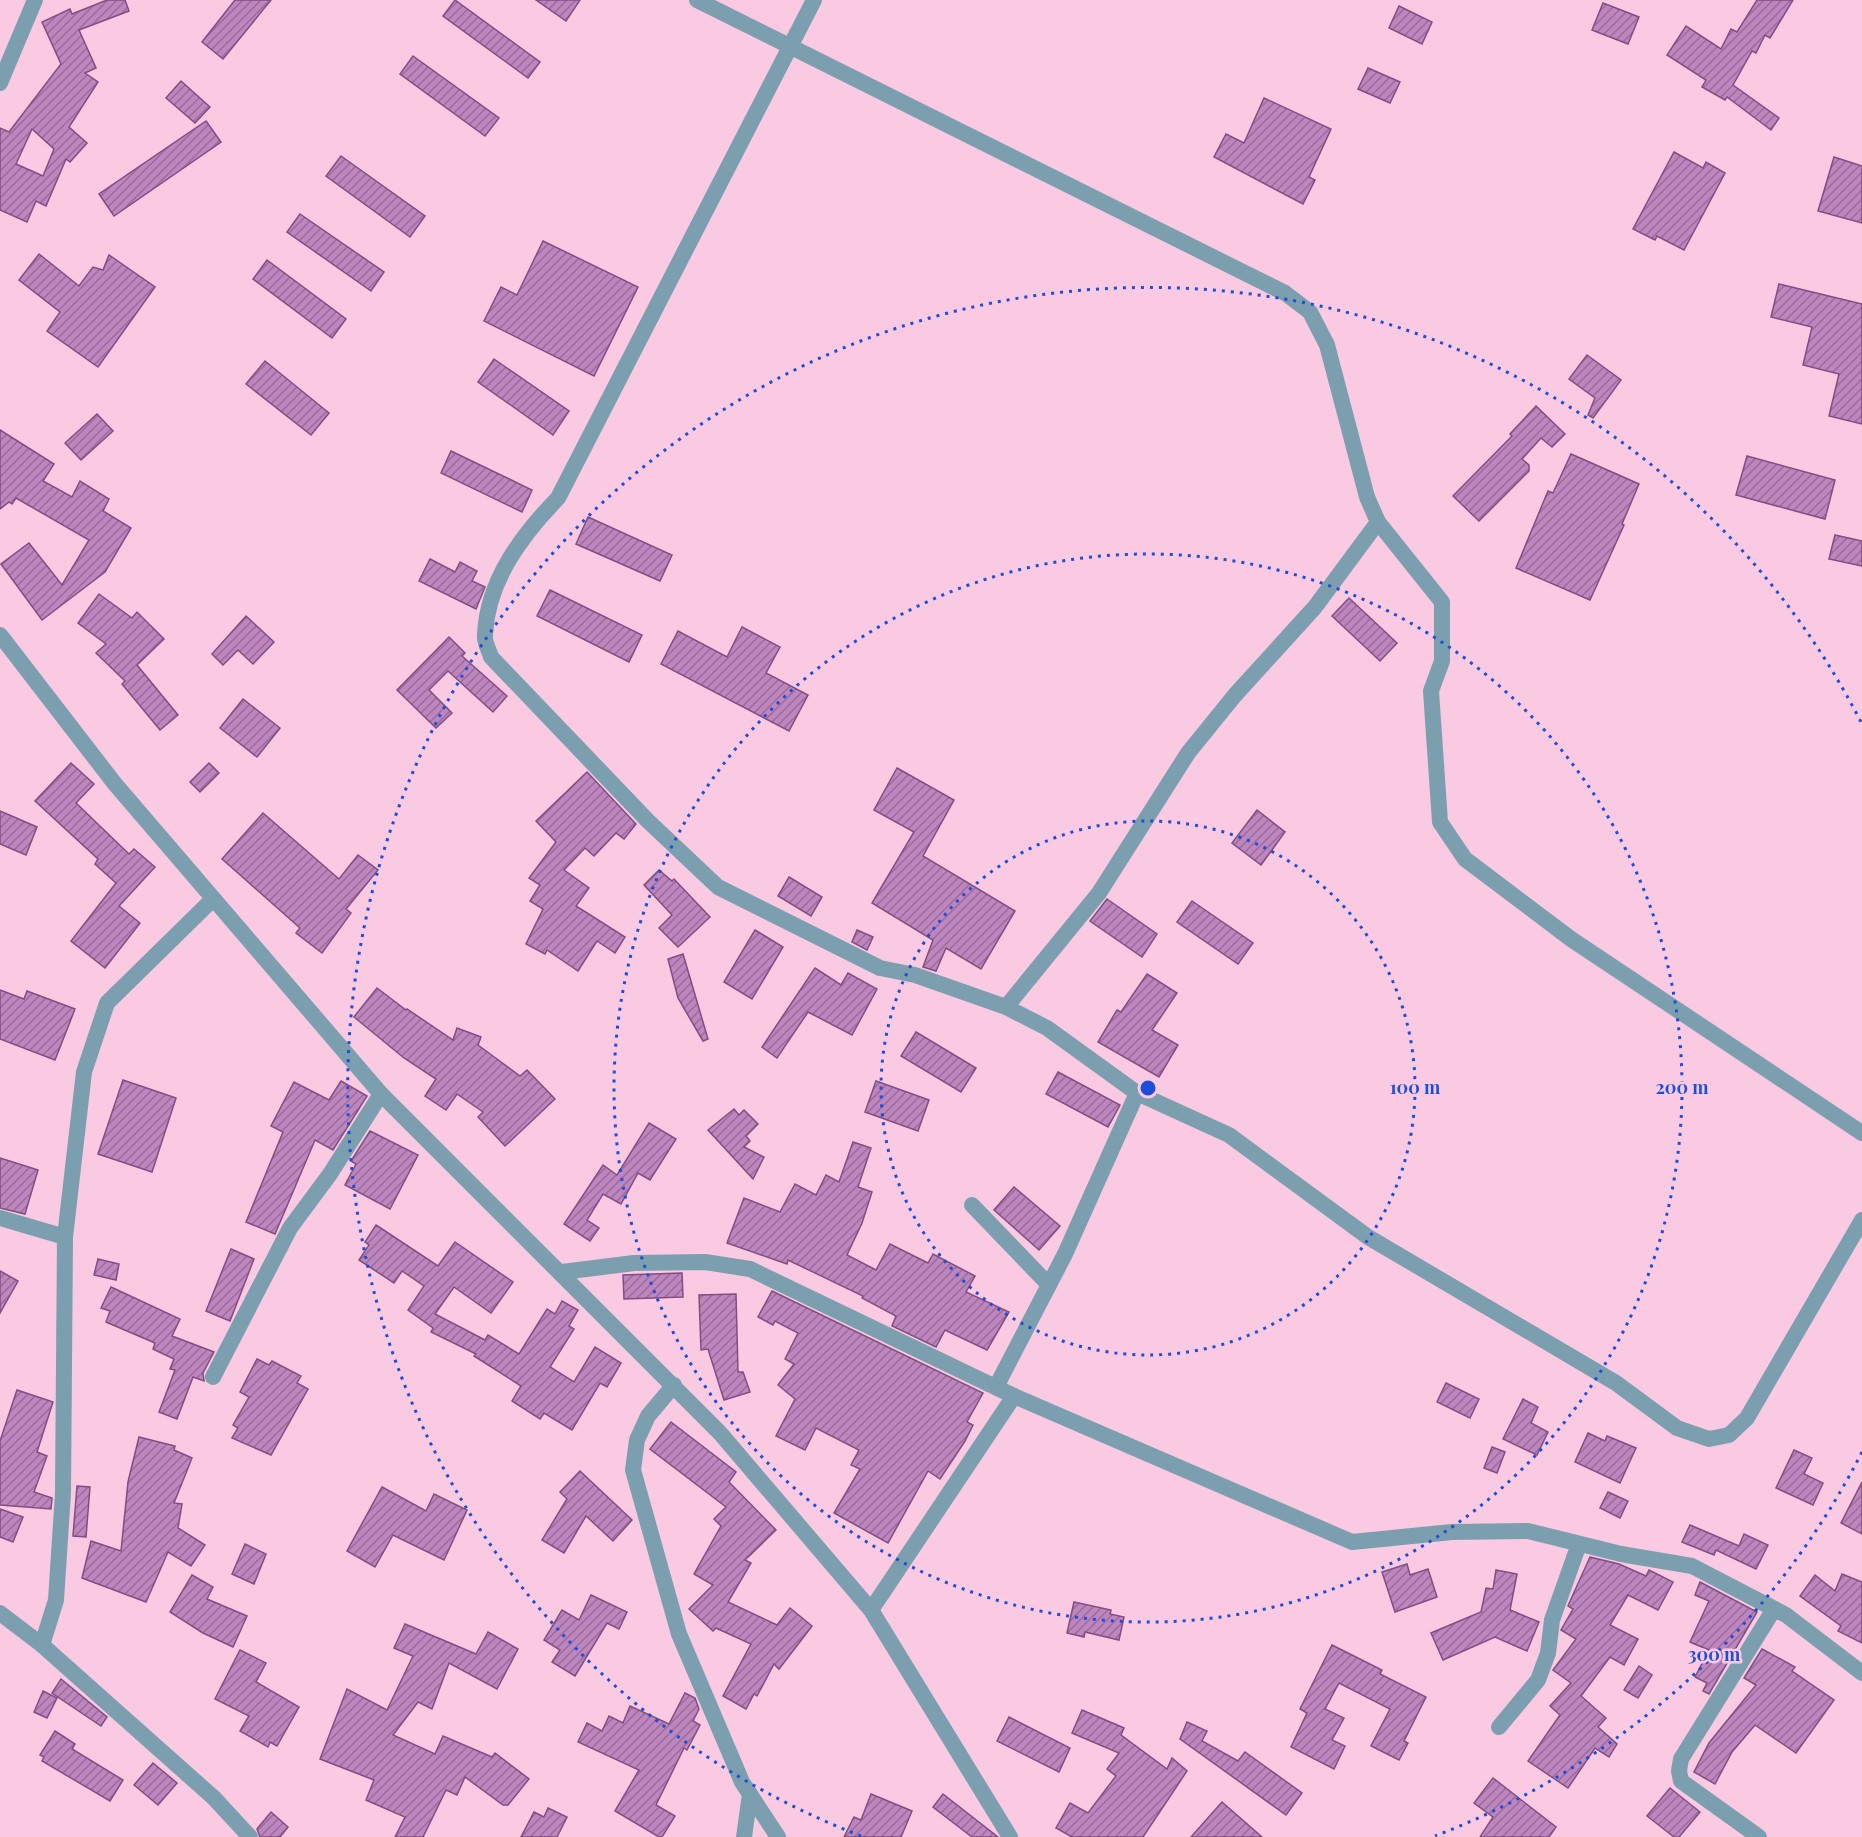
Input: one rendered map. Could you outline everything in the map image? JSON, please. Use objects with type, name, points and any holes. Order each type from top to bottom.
[{"type":"street","points":[[0,83],[35,0]]},
{"type":"street","points":[[697,0],[1285,293],[1311,312],[1327,345],[1367,497],[1378,522],[1442,602],[1442,661],[1431,691],[1440,822],[1465,859],[1571,939],[1862,1133]]},
{"type":"street","points":[[814,0],[558,498],[517,546],[495,585],[484,636],[491,657],[648,821],[718,887],[880,968],[915,975],[1006,1008],[1047,1028],[1137,1093],[1229,1135],[1368,1237],[1616,1383],[1677,1428],[1709,1439],[1729,1435],[1747,1418],[1862,1221]]},
{"type":"street","points":[[1006,1008],[1099,893],[1188,753],[1235,695],[1315,607],[1378,522]]},
{"type":"street","points":[[0,634],[115,784],[381,1094],[562,1272],[720,1433],[870,1610],[1010,1837]]},
{"type":"street","points":[[42,1645],[56,1600],[61,1516],[65,1237],[84,1072],[107,1004],[213,899]]},
{"type":"street","points":[[996,1387],[1049,1286],[1137,1093]]},
{"type":"street","points":[[213,1377],[290,1227],[330,1174],[381,1094]]},
{"type":"street","points":[[972,1205],[1049,1286]]},
{"type":"street","points":[[0,1218],[65,1237]]},
{"type":"street","points":[[562,1272],[634,1263],[705,1262],[750,1269],[1014,1396],[1352,1542],[1452,1532],[1528,1531],[1621,1554],[1692,1566],[1774,1609],[1862,1673]]},
{"type":"street","points":[[674,1385],[648,1416],[637,1440],[633,1470],[679,1634],[742,1782],[778,1837]]},
{"type":"street","points":[[870,1610],[1014,1396]]},
{"type":"street","points":[[1499,1727],[1538,1680],[1548,1653],[1552,1620],[1579,1544]]},
{"type":"street","points":[[1759,1837],[1681,1781],[1679,1771],[1681,1759],[1711,1707],[1774,1609]]},
{"type":"street","points":[[0,1613],[42,1645],[214,1798],[250,1837]]},
{"type":"street","points":[[744,1837],[750,1794]]},
{"type":"building","points":[[107,0],[125,0],[129,11],[79,30],[96,68],[85,73],[98,82],[69,127],[87,143],[70,162],[66,159],[46,206],[36,201],[27,222],[0,210],[0,128],[9,132],[61,64],[42,22],[70,9],[72,14]],"holes":[[[32,129],[54,149],[43,176],[16,164]]]},
{"type":"building","points":[[235,0],[271,0],[223,59],[202,42]]},
{"type":"building","points":[[455,0],[540,62],[528,78],[443,16]]},
{"type":"building","points":[[536,0],[580,0],[566,21]]},
{"type":"building","points":[[1757,0],[1793,0],[1770,38],[1765,35],[1756,53],[1752,51],[1733,85],[1779,118],[1771,130],[1727,97],[1725,100],[1702,87],[1706,80],[1667,55],[1686,26],[1721,49],[1731,29],[1737,32]]},
{"type":"building","points":[[1603,3],[1639,17],[1628,44],[1592,30]]},
{"type":"building","points":[[1399,6],[1432,22],[1422,44],[1389,28]]},
{"type":"building","points":[[413,56],[499,118],[485,136],[400,74]]},
{"type":"building","points":[[1368,68],[1400,82],[1390,103],[1358,89]]},
{"type":"building","points":[[181,81],[210,107],[195,123],[166,98]]},
{"type":"building","points":[[1264,98],[1331,129],[1309,177],[1315,180],[1303,204],[1214,157],[1226,134],[1244,143]]},
{"type":"building","points":[[206,121],[221,142],[114,216],[99,194]]},
{"type":"building","points":[[1674,152],[1703,168],[1706,162],[1725,173],[1684,250],[1657,236],[1655,240],[1633,229]]},
{"type":"building","points":[[341,156],[425,216],[410,237],[326,176]]},
{"type":"building","points":[[1834,157],[1862,166],[1862,223],[1818,211]]},
{"type":"building","points":[[300,214],[384,272],[371,291],[287,232]]},
{"type":"building","points":[[543,241],[638,287],[594,376],[484,321],[501,287],[517,295]]},
{"type":"building","points":[[39,254],[79,286],[93,267],[103,270],[109,255],[155,287],[98,367],[47,331],[60,312],[19,280]]},
{"type":"building","points":[[267,260],[346,319],[332,338],[253,279]]},
{"type":"building","points":[[1779,284],[1862,304],[1862,424],[1829,416],[1839,374],[1803,365],[1812,327],[1771,317]]},
{"type":"building","points":[[1587,355],[1621,380],[1593,418],[1588,415],[1595,398],[1569,379]]},
{"type":"building","points":[[494,359],[569,411],[553,435],[478,382]]},
{"type":"building","points":[[265,361],[329,413],[311,435],[246,384]]},
{"type":"building","points":[[1536,406],[1565,434],[1552,447],[1541,438],[1522,459],[1529,465],[1529,471],[1479,521],[1453,496],[1512,436],[1510,434]]},
{"type":"building","points":[[97,414],[113,431],[81,460],[65,443]]},
{"type":"building","points":[[0,430],[54,464],[43,481],[72,497],[80,481],[109,499],[103,511],[131,528],[105,572],[42,620],[1,564],[29,543],[62,585],[89,540],[16,498],[12,504],[9,502],[0,509]]},
{"type":"building","points":[[451,451],[532,490],[522,512],[441,473]]},
{"type":"building","points":[[1571,454],[1639,484],[1622,524],[1624,525],[1590,600],[1516,568],[1548,491],[1553,493]]},
{"type":"building","points":[[1747,456],[1835,480],[1825,519],[1736,495]]},
{"type":"building","points":[[588,517],[672,555],[660,581],[576,544]]},
{"type":"building","points":[[1835,535],[1862,541],[1862,566],[1829,559]]},
{"type":"building","points":[[430,559],[455,572],[460,562],[477,571],[472,581],[485,587],[476,609],[419,581]]},
{"type":"building","points":[[550,590],[642,635],[629,662],[537,616]]},
{"type":"building","points":[[99,594],[132,618],[137,612],[164,639],[137,665],[178,715],[160,730],[122,684],[125,681],[96,653],[106,644],[78,623]]},
{"type":"building","points":[[1349,598],[1397,643],[1380,661],[1332,616]]},
{"type":"building","points":[[246,616],[274,642],[253,664],[238,650],[223,665],[212,654]]},
{"type":"building","points":[[742,627],[780,647],[766,673],[808,695],[789,731],[661,664],[678,631],[727,657]]},
{"type":"building","points":[[449,637],[465,653],[462,656],[507,696],[493,712],[448,671],[429,690],[452,713],[436,728],[397,690]]},
{"type":"building","points":[[243,699],[280,728],[257,757],[220,728]]},
{"type":"building","points":[[71,763],[94,784],[76,803],[129,854],[134,849],[155,867],[119,906],[140,923],[105,968],[71,941],[116,883],[95,864],[98,859],[35,801]]},
{"type":"building","points":[[209,763],[219,773],[200,792],[190,782]]},
{"type":"building","points":[[897,768],[954,800],[923,856],[1015,911],[981,969],[946,948],[936,971],[923,967],[933,940],[872,903],[914,832],[874,810]]},
{"type":"building","points":[[587,772],[636,824],[624,839],[616,833],[594,856],[585,848],[564,870],[589,888],[576,906],[625,937],[615,953],[597,941],[578,971],[547,950],[545,954],[526,944],[543,909],[530,901],[540,885],[529,878],[556,842],[536,821]]},
{"type":"building","points":[[1257,810],[1285,832],[1261,865],[1232,843]]},
{"type":"building","points":[[0,811],[37,827],[26,855],[0,844]]},
{"type":"building","points":[[263,813],[339,879],[358,855],[378,870],[346,909],[351,913],[322,953],[296,933],[300,928],[222,859]]},
{"type":"building","points":[[659,870],[672,881],[674,879],[710,917],[678,947],[659,928],[672,915],[644,885]]},
{"type":"building","points":[[789,877],[822,897],[811,916],[778,896]]},
{"type":"building","points":[[1107,899],[1157,934],[1142,957],[1090,921]]},
{"type":"building","points":[[1192,901],[1253,943],[1238,964],[1177,922]]},
{"type":"building","points":[[755,930],[783,947],[752,999],[724,982]]},
{"type":"building","points":[[857,930],[873,937],[867,950],[852,942]]},
{"type":"building","points":[[683,954],[708,1039],[703,1041],[678,998],[668,959]]},
{"type":"building","points":[[815,968],[841,985],[848,973],[877,989],[852,1035],[808,1012],[777,1058],[762,1047]]},
{"type":"building","points":[[1147,974],[1177,993],[1152,1030],[1178,1045],[1159,1077],[1098,1042],[1117,1010],[1121,1012]]},
{"type":"building","points":[[377,988],[453,1040],[457,1028],[481,1037],[478,1045],[520,1076],[527,1070],[555,1099],[505,1146],[478,1117],[483,1112],[457,1094],[446,1110],[425,1096],[436,1079],[404,1058],[354,1017]]},
{"type":"building","points":[[0,990],[24,999],[27,991],[75,1009],[55,1060],[0,1039]]},
{"type":"building","points":[[916,1032],[976,1068],[961,1092],[901,1056]]},
{"type":"building","points":[[1058,1072],[1120,1105],[1108,1127],[1046,1094]]},
{"type":"building","points":[[123,1080],[176,1098],[152,1172],[98,1154]]},
{"type":"building","points":[[341,1081],[367,1096],[333,1150],[315,1140],[275,1234],[246,1222],[283,1132],[271,1126],[294,1082],[329,1100]]},
{"type":"building","points":[[876,1081],[929,1100],[918,1131],[865,1112]]},
{"type":"building","points":[[734,1109],[739,1115],[744,1110],[758,1124],[746,1136],[750,1141],[744,1147],[764,1157],[753,1179],[708,1130]]},
{"type":"building","points":[[649,1123],[676,1139],[650,1180],[638,1173],[621,1204],[603,1194],[587,1220],[599,1228],[590,1241],[564,1224],[603,1165],[617,1175]]},
{"type":"building","points":[[370,1131],[418,1155],[390,1209],[345,1185],[356,1164],[351,1161]]},
{"type":"building","points":[[853,1142],[871,1148],[858,1187],[872,1192],[862,1223],[847,1255],[876,1270],[890,1244],[928,1263],[933,1254],[975,1276],[966,1292],[1009,1312],[987,1350],[945,1330],[936,1347],[892,1326],[896,1316],[862,1298],[863,1296],[788,1260],[787,1264],[727,1243],[744,1198],[780,1212],[795,1184],[816,1195],[826,1175],[839,1182]]},
{"type":"building","points":[[0,1158],[38,1170],[25,1214],[0,1208]]},
{"type":"building","points":[[1014,1187],[1060,1226],[1039,1250],[994,1210]]},
{"type":"building","points":[[376,1225],[438,1266],[455,1242],[513,1282],[491,1313],[454,1287],[435,1314],[485,1340],[488,1335],[519,1354],[547,1309],[555,1314],[562,1301],[578,1310],[569,1326],[574,1329],[550,1367],[574,1382],[595,1347],[621,1363],[607,1387],[600,1383],[572,1430],[544,1413],[540,1419],[512,1401],[521,1386],[474,1356],[476,1354],[431,1332],[433,1328],[408,1310],[424,1286],[402,1271],[394,1283],[359,1260],[369,1245],[365,1242]]},
{"type":"building","points":[[231,1249],[254,1259],[230,1321],[206,1311]]},
{"type":"building","points":[[98,1259],[119,1264],[116,1280],[94,1275]]},
{"type":"building","points":[[0,1271],[18,1281],[0,1313]]},
{"type":"building","points":[[682,1273],[683,1297],[624,1299],[623,1275]]},
{"type":"building","points":[[111,1287],[180,1319],[172,1336],[214,1352],[203,1373],[204,1381],[193,1377],[177,1419],[159,1412],[175,1370],[170,1369],[174,1359],[153,1349],[155,1343],[106,1322],[110,1311],[101,1308]]},
{"type":"building","points":[[772,1291],[983,1393],[967,1422],[973,1425],[965,1441],[940,1479],[928,1471],[888,1543],[834,1513],[860,1469],[851,1465],[859,1450],[816,1428],[805,1450],[776,1436],[795,1399],[778,1385],[794,1364],[785,1359],[798,1333],[775,1321],[773,1325],[758,1317]]},
{"type":"building","points":[[736,1294],[738,1372],[743,1372],[750,1392],[724,1400],[708,1349],[701,1350],[699,1295]]},
{"type":"building","points":[[257,1359],[269,1365],[272,1361],[301,1376],[297,1383],[308,1389],[271,1455],[232,1438],[238,1428],[233,1425],[249,1397],[240,1392]]},
{"type":"building","points":[[1446,1383],[1479,1399],[1470,1418],[1437,1402]]},
{"type":"building","points":[[17,1390],[53,1402],[37,1452],[47,1456],[34,1492],[52,1498],[51,1509],[0,1505],[0,1441]]},
{"type":"building","points":[[1523,1399],[1538,1407],[1531,1423],[1548,1432],[1537,1455],[1503,1439]]},
{"type":"building","points":[[671,1422],[736,1472],[729,1482],[776,1530],[745,1560],[751,1563],[728,1602],[777,1625],[790,1608],[812,1626],[779,1669],[774,1664],[757,1696],[754,1694],[746,1709],[723,1696],[751,1644],[716,1628],[713,1631],[689,1609],[713,1585],[694,1574],[721,1526],[714,1519],[726,1507],[650,1449]]},
{"type":"building","points":[[1588,1433],[1605,1441],[1607,1436],[1636,1448],[1620,1483],[1575,1462]]},
{"type":"building","points":[[139,1437],[175,1446],[174,1450],[192,1458],[174,1503],[182,1504],[178,1528],[205,1545],[191,1566],[168,1552],[146,1602],[82,1578],[91,1541],[121,1551],[128,1482]]},
{"type":"building","points":[[1492,1447],[1505,1452],[1497,1473],[1484,1468]]},
{"type":"building","points":[[1794,1450],[1812,1458],[1804,1474],[1823,1483],[1813,1505],[1776,1488]]},
{"type":"building","points":[[580,1471],[632,1520],[613,1541],[586,1516],[564,1553],[542,1540],[567,1499],[560,1492]]},
{"type":"building","points":[[1862,1482],[1862,1534],[1841,1523]]},
{"type":"building","points":[[77,1486],[90,1487],[86,1537],[73,1536]]},
{"type":"building","points":[[382,1487],[426,1511],[434,1494],[467,1510],[444,1560],[393,1535],[375,1567],[347,1551]]},
{"type":"building","points":[[1608,1492],[1628,1501],[1620,1518],[1600,1508]]},
{"type":"building","points":[[0,1509],[23,1517],[13,1542],[0,1537]]},
{"type":"building","points":[[1690,1525],[1739,1546],[1744,1534],[1768,1545],[1756,1569],[1716,1550],[1714,1555],[1682,1542]]},
{"type":"building","points":[[245,1544],[266,1554],[254,1584],[232,1574]]},
{"type":"building","points":[[1590,1557],[1619,1564],[1646,1576],[1649,1570],[1673,1582],[1658,1610],[1628,1595],[1610,1625],[1638,1639],[1624,1665],[1610,1657],[1581,1696],[1606,1718],[1598,1727],[1617,1744],[1609,1757],[1595,1748],[1568,1788],[1528,1761],[1560,1715],[1550,1706],[1571,1683],[1553,1670],[1576,1639],[1561,1630],[1573,1609],[1568,1606]]},
{"type":"building","points":[[1407,1564],[1410,1575],[1428,1569],[1437,1597],[1395,1612],[1382,1572]]},
{"type":"building","points":[[1496,1570],[1517,1574],[1510,1610],[1539,1622],[1527,1651],[1495,1637],[1443,1660],[1431,1633],[1481,1612],[1486,1588],[1493,1589]]},
{"type":"building","points":[[1842,1574],[1862,1582],[1862,1643],[1838,1631],[1841,1626],[1800,1596],[1815,1575],[1835,1591]]},
{"type":"building","points":[[192,1575],[213,1587],[207,1599],[247,1616],[233,1647],[203,1633],[170,1612]]},
{"type":"building","points":[[1700,1582],[1757,1612],[1709,1694],[1703,1691],[1707,1683],[1695,1677],[1709,1650],[1690,1642],[1709,1601],[1695,1595]]},
{"type":"building","points":[[591,1595],[627,1612],[619,1629],[607,1623],[575,1676],[552,1662],[560,1650],[544,1640],[562,1610],[579,1620]]},
{"type":"building","points":[[1074,1602],[1111,1610],[1110,1614],[1124,1617],[1119,1640],[1085,1632],[1084,1637],[1067,1633]]},
{"type":"building","points":[[405,1624],[476,1654],[488,1632],[518,1649],[497,1689],[449,1663],[432,1709],[418,1702],[393,1735],[435,1754],[443,1736],[492,1757],[495,1753],[529,1779],[508,1805],[503,1805],[465,1777],[457,1795],[446,1790],[423,1837],[395,1837],[405,1817],[366,1800],[374,1780],[320,1759],[347,1689],[387,1710],[413,1656],[394,1648]]},
{"type":"building","points":[[1332,1645],[1382,1670],[1380,1674],[1426,1697],[1404,1741],[1408,1743],[1399,1760],[1371,1746],[1390,1709],[1339,1683],[1325,1709],[1344,1718],[1332,1740],[1345,1746],[1334,1769],[1291,1747],[1307,1713],[1300,1709]]},
{"type":"building","points":[[1762,1649],[1795,1667],[1792,1671],[1834,1700],[1796,1753],[1755,1725],[1732,1752],[1715,1784],[1694,1772],[1709,1743],[1756,1685],[1744,1678]]},
{"type":"building","points":[[240,1650],[266,1663],[256,1682],[299,1707],[277,1746],[270,1742],[268,1747],[240,1731],[249,1716],[215,1699]]},
{"type":"building","points":[[1639,1666],[1652,1675],[1638,1698],[1624,1690]]},
{"type":"building","points":[[61,1679],[107,1717],[101,1726],[52,1693]]},
{"type":"building","points":[[43,1691],[57,1698],[47,1718],[34,1712]]},
{"type":"building","points":[[685,1693],[695,1698],[699,1709],[693,1721],[700,1725],[687,1750],[684,1748],[656,1805],[675,1816],[662,1837],[659,1837],[615,1811],[639,1770],[578,1742],[587,1723],[602,1731],[609,1716],[623,1723],[630,1706],[669,1724]]},
{"type":"building","points":[[1082,1710],[1124,1728],[1121,1735],[1167,1769],[1172,1758],[1187,1771],[1143,1837],[1072,1837],[1056,1828],[1070,1803],[1088,1813],[1116,1776],[1107,1769],[1119,1753],[1072,1733]]},
{"type":"building","points":[[1009,1717],[1070,1748],[1059,1772],[997,1741]]},
{"type":"building","points":[[1187,1722],[1207,1731],[1202,1741],[1238,1761],[1245,1752],[1302,1793],[1286,1815],[1180,1739]]},
{"type":"building","points":[[55,1731],[75,1744],[72,1749],[123,1780],[110,1801],[42,1761],[44,1757],[40,1755]]},
{"type":"building","points":[[153,1763],[177,1783],[158,1805],[134,1785]]},
{"type":"building","points":[[1493,1778],[1556,1827],[1549,1837],[1480,1837],[1493,1817],[1474,1803]]},
{"type":"building","points":[[1670,1788],[1700,1812],[1679,1837],[1674,1837],[1647,1816]]},
{"type":"building","points":[[871,1794],[912,1811],[901,1837],[844,1837],[854,1817],[861,1820]]},
{"type":"building","points":[[943,1794],[998,1837],[972,1837],[933,1807]]},
{"type":"building","points":[[1222,1802],[1262,1837],[1191,1837]]},
{"type":"building","points":[[548,1808],[567,1817],[557,1837],[521,1837],[534,1812],[544,1817]]},
{"type":"building","points":[[271,1812],[288,1827],[280,1837],[260,1837],[257,1829]]}]
